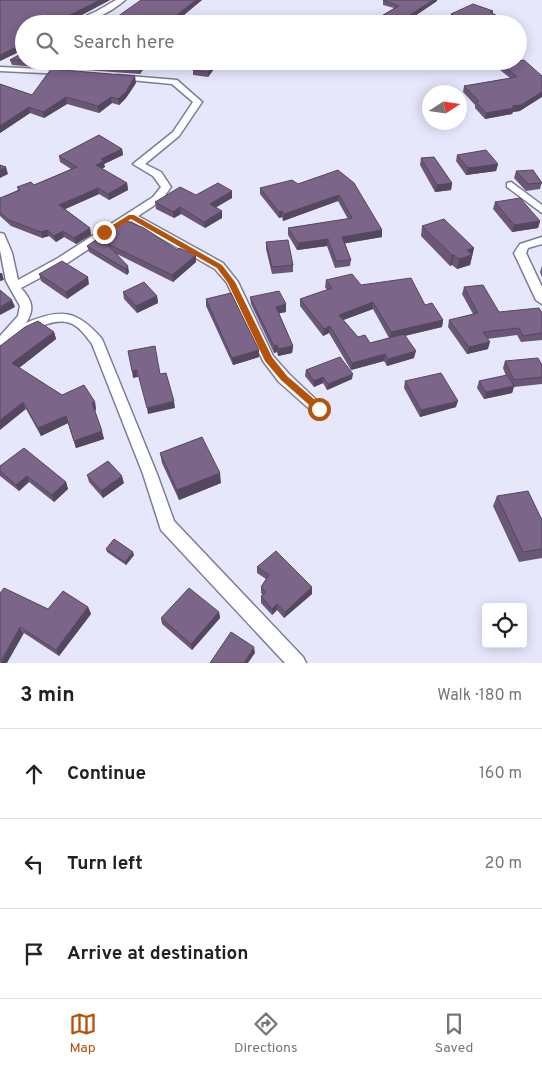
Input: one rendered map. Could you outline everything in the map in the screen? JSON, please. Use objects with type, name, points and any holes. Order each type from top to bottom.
[{"type":"street","points":[[95,15],[121,0]]},
{"type":"street","points":[[0,68],[10,62]]},
{"type":"street","points":[[0,68],[15,69]]},
{"type":"street","points":[[30,70],[76,73]]},
{"type":"street","points":[[14,287],[62,261],[157,199],[166,187],[157,174],[138,164],[176,134],[198,102],[174,82],[113,77]]},
{"type":"street","points":[[511,185],[542,210]]},
{"type":"street","points":[[131,216],[220,266],[232,282],[268,358],[284,378],[319,409]]},
{"type":"street","points":[[0,236],[10,261],[14,287],[25,301],[26,311],[22,321],[0,340]]},
{"type":"street","points":[[542,240],[524,246],[520,253],[542,300]]},
{"type":"street","points":[[0,340],[52,318],[69,318],[84,326],[98,342],[150,474],[166,525],[297,663]]},
{"type":"building","points":[[0,0],[100,0],[70,15],[15,15],[15,48],[0,55]]},
{"type":"building","points":[[141,0],[196,0],[177,15],[120,15]]},
{"type":"building","points":[[383,0],[433,0],[410,15],[383,15],[399,6]]},
{"type":"building","points":[[473,4],[493,11],[490,12],[496,15],[453,15],[451,14]]},
{"type":"building","points":[[527,63],[542,76],[542,92],[521,105],[512,106],[514,108],[486,113],[476,102],[479,101],[467,89],[467,85],[517,77],[509,70],[527,70]]},
{"type":"building","points":[[50,70],[135,76],[126,92],[118,99],[111,97],[98,106],[66,97],[43,112],[29,107],[0,126],[0,84],[32,95]]},
{"type":"building","points":[[193,70],[209,70],[208,72]]},
{"type":"building","points":[[99,135],[122,149],[101,159],[104,161],[96,165],[127,183],[108,194],[98,188],[59,205],[90,228],[74,238],[63,231],[54,236],[47,230],[41,232],[9,220],[0,212],[0,198],[20,190],[17,187],[31,182],[34,185],[77,167],[59,156]]},
{"type":"building","points":[[486,150],[498,164],[468,168],[457,155]]},
{"type":"building","points":[[434,157],[452,183],[437,185],[421,158]]},
{"type":"building","points":[[338,170],[354,183],[382,230],[342,237],[351,260],[336,261],[328,239],[298,243],[288,228],[352,218],[339,195],[284,214],[282,211],[279,212],[260,188],[292,180],[298,184]]},
{"type":"building","points":[[533,170],[542,183],[528,184],[516,171]]},
{"type":"building","points":[[218,183],[232,191],[210,204],[222,211],[204,222],[180,207],[173,212],[155,202],[180,187],[196,195]]},
{"type":"building","points":[[520,198],[540,221],[514,225],[495,202]]},
{"type":"building","points":[[444,219],[474,248],[467,250],[472,255],[459,259],[452,255],[422,226]]},
{"type":"building","points":[[125,220],[144,228],[177,250],[179,248],[196,255],[172,275],[106,243],[128,266],[126,269],[87,246]]},
{"type":"building","points":[[288,240],[293,265],[272,267],[266,242]]},
{"type":"building","points":[[62,261],[88,277],[66,292],[39,274]]},
{"type":"building","points":[[352,274],[361,285],[411,278],[425,305],[432,303],[443,320],[391,332],[373,302],[339,315],[358,337],[365,335],[370,343],[404,334],[416,351],[388,359],[385,354],[352,363],[330,326],[324,329],[300,299],[332,288],[326,280]]},
{"type":"building","points":[[144,282],[157,296],[136,306],[123,292]]},
{"type":"building","points":[[483,285],[499,312],[539,308],[542,313],[542,333],[523,336],[519,328],[483,332],[490,342],[469,347],[449,320],[478,313],[464,287]]},
{"type":"building","points":[[0,290],[12,300],[0,307]]},
{"type":"building","points":[[279,291],[286,304],[276,307],[293,346],[278,349],[277,345],[274,346],[250,297]]},
{"type":"building","points":[[231,293],[259,350],[232,358],[206,299]]},
{"type":"building","points":[[38,321],[54,332],[12,363],[62,395],[84,385],[95,402],[92,403],[102,431],[74,441],[66,416],[38,428],[23,402],[0,420],[0,346],[25,327]]},
{"type":"building","points":[[155,346],[160,374],[166,373],[174,401],[147,408],[137,370],[132,371],[128,351]]},
{"type":"building","points":[[340,357],[353,374],[328,384],[323,377],[314,381],[306,370]]},
{"type":"building","points":[[538,358],[542,365],[542,377],[514,380],[505,361]]},
{"type":"building","points":[[441,373],[458,401],[421,410],[405,381]]},
{"type":"building","points":[[507,375],[514,386],[486,392],[479,381]]},
{"type":"building","points":[[202,437],[220,473],[177,490],[160,453]]},
{"type":"building","points":[[24,448],[66,482],[52,495],[27,476],[16,485],[0,471],[0,466]]},
{"type":"building","points":[[108,461],[122,476],[101,491],[87,475]]},
{"type":"building","points":[[528,491],[542,520],[542,549],[523,552],[497,496]]},
{"type":"building","points":[[114,539],[133,552],[125,562],[106,549]]},
{"type":"building","points":[[276,551],[312,587],[285,612],[277,604],[272,609],[261,596],[266,592],[261,587],[269,575],[257,567]]},
{"type":"building","points":[[4,588],[48,609],[63,591],[88,607],[56,650],[20,627],[0,662],[0,593]]},
{"type":"building","points":[[189,588],[219,612],[191,644],[161,618]]},
{"type":"building","points":[[231,632],[254,647],[244,663],[210,663]]},
{"type":"route","points":[[104,232],[131,216],[220,266],[232,282],[268,358],[284,378],[319,409]]}]
